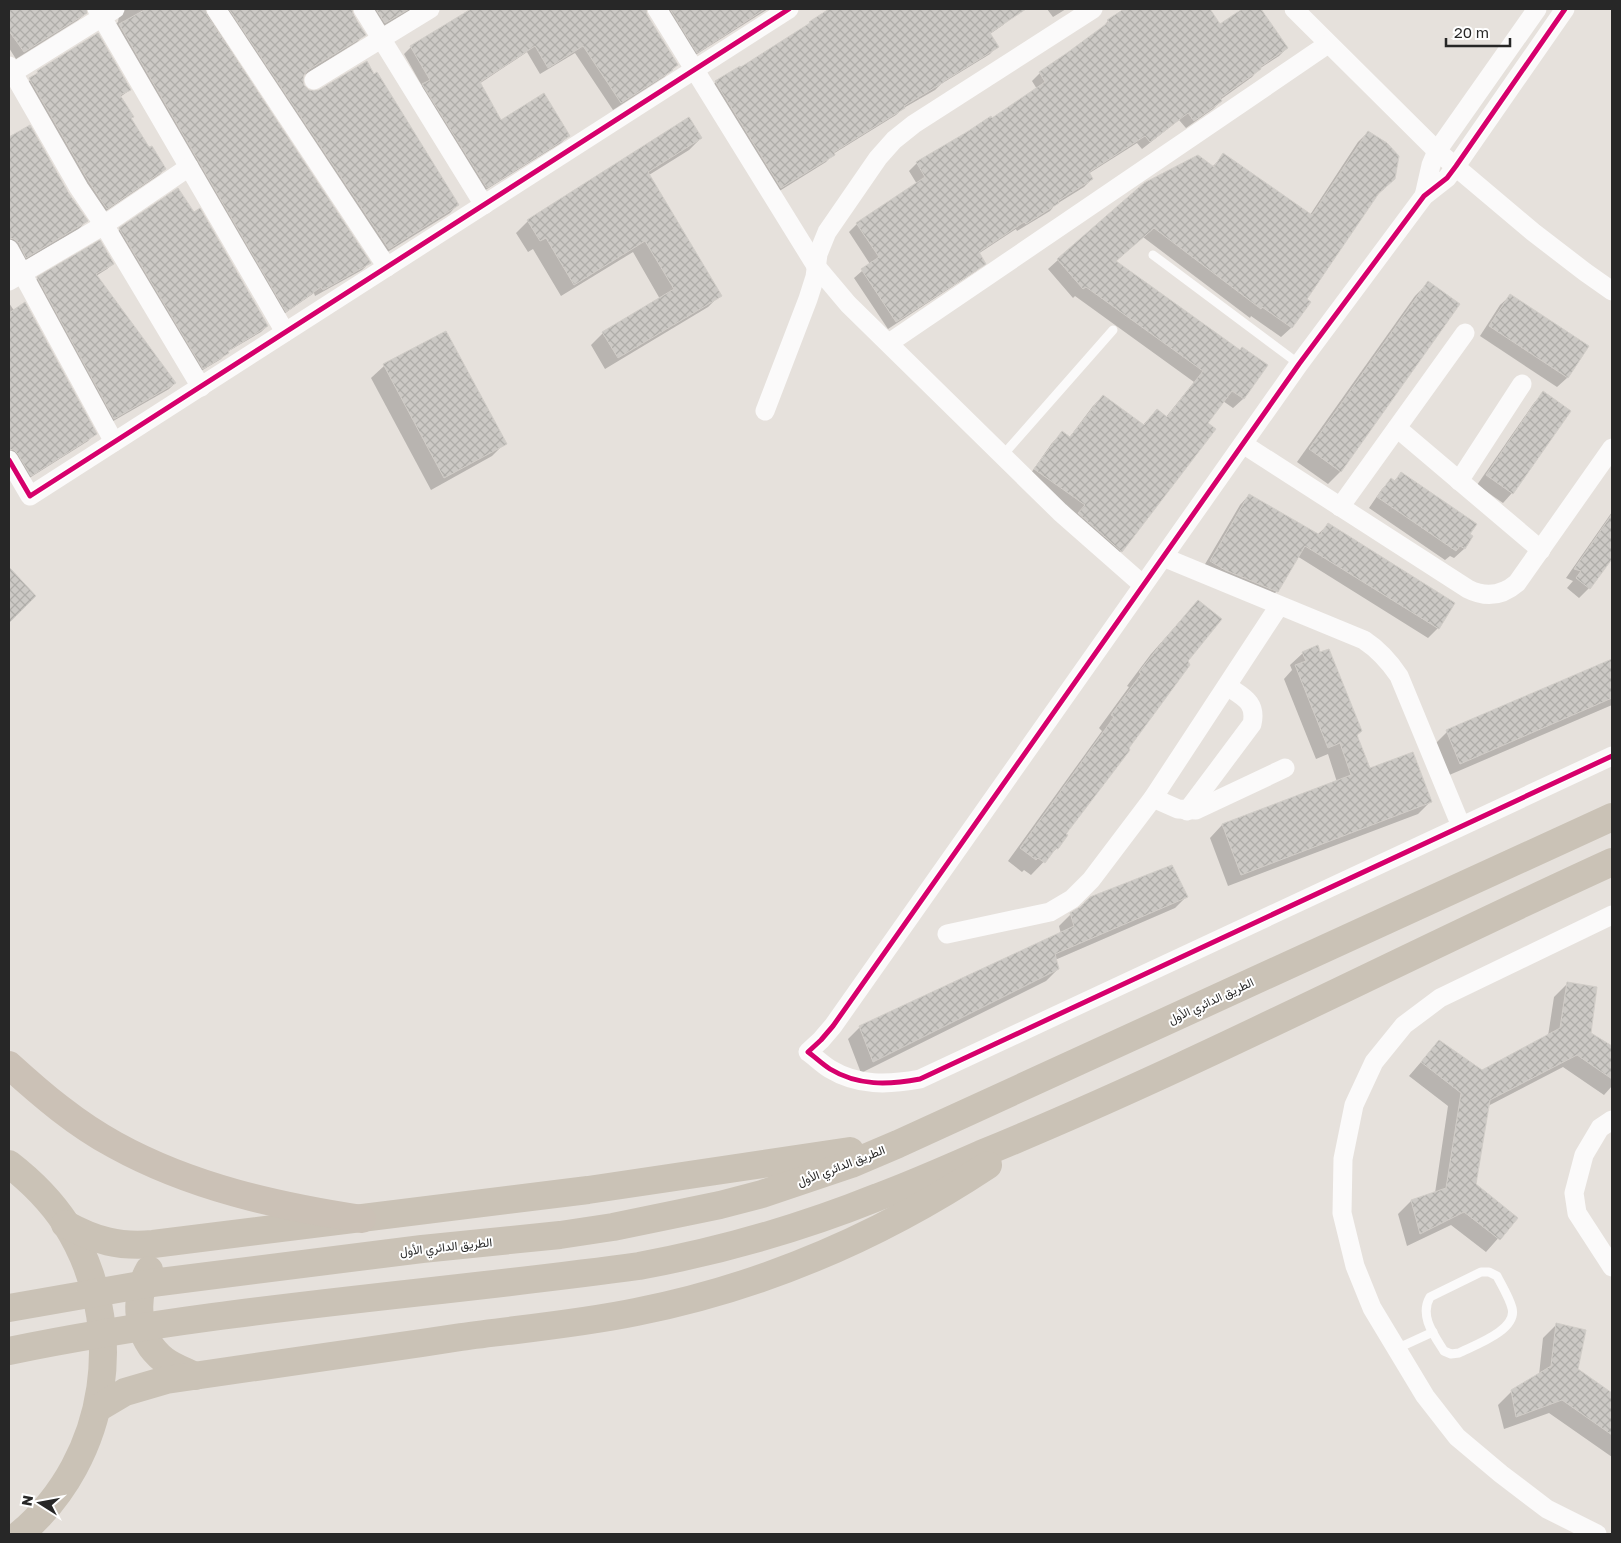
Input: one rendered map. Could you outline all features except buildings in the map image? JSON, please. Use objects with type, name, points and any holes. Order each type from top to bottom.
[{"type":"highway","points":[[9,1065],[32,1087],[86,1127],[147,1161],[190,1179],[237,1194],[287,1206],[362,1219]]},
{"type":"main road","name":"الطريق الدائري الأول","points":[[9,1308],[152,1283],[422,1248],[560,1235],[613,1227],[702,1209],[762,1194],[803,1181],[898,1144],[1612,817]]},
{"type":"main road","points":[[9,1351],[121,1330],[639,1266],[724,1248],[824,1217],[878,1197],[1031,1134],[1198,1060],[1612,862]]},
{"type":"main road","points":[[98,1408],[125,1392],[160,1382],[583,1321],[636,1312],[715,1292],[791,1268],[839,1248],[886,1225],[959,1184],[1031,1134]]},
{"type":"main road","points":[[65,1224],[98,1240],[135,1246],[362,1219],[650,1181],[898,1144]]},
{"type":"main road","points":[[9,1164],[43,1195],[65,1224],[79,1248],[90,1273],[99,1308],[104,1354],[98,1408],[82,1452],[65,1484],[49,1506],[20,1534]]},
{"type":"main road","points":[[175,1242],[152,1266],[145,1277],[140,1296],[139,1315],[142,1327],[154,1350],[173,1366],[196,1376]]},
{"type":"street","points":[[216,9],[387,267]]},
{"type":"street","points":[[363,9],[484,205]]},
{"type":"street","points":[[314,80],[430,9]]},
{"type":"street","points":[[657,9],[816,266],[848,304],[1060,512],[1143,585]]},
{"type":"street","points":[[9,460],[30,496],[790,9]]},
{"type":"street","points":[[765,411],[808,299],[822,242],[832,222],[878,158],[894,140],[914,124],[1093,9]]},
{"type":"street","points":[[1294,9],[1437,151],[1533,232],[1612,291]]},
{"type":"street","points":[[1424,196],[1426,180],[1437,151],[1537,9]]},
{"type":"street","points":[[1566,9],[1447,178],[1424,196],[1299,364],[833,1026],[808,1052],[829,1068],[850,1078],[873,1083],[897,1084],[920,1078],[1612,756]]},
{"type":"street","points":[[201,387],[104,225],[78,188],[10,71],[105,12],[189,167],[285,332]]},
{"type":"street","points":[[889,343],[1328,44]]},
{"type":"street","points":[[16,277],[104,225],[189,167]]},
{"type":"street","points":[[9,249],[16,277],[114,442]]},
{"type":"street","points":[[1340,506],[1465,333]]},
{"type":"street","points":[[1459,481],[1522,384]]},
{"type":"street","points":[[1397,428],[1541,550]]},
{"type":"street","points":[[1243,444],[1477,593],[1488,596],[1509,590],[1517,583],[1612,448]]},
{"type":"street","points":[[1163,557],[1364,640],[1377,649],[1389,661],[1399,676],[1461,826]]},
{"type":"street","points":[[947,934],[1050,912],[1072,899],[1091,880],[1153,798],[1279,606]]},
{"type":"street","points":[[1187,811],[1252,724],[1253,708],[1249,701],[1227,686]]},
{"type":"street","points":[[1153,798],[1187,811],[1204,808],[1285,768]]},
{"type":"street","points":[[1597,1534],[1547,1509],[1501,1474],[1457,1437],[1425,1396],[1372,1308],[1355,1266],[1342,1213],[1343,1159],[1354,1105],[1374,1062],[1404,1026],[1440,998],[1612,915]]},
{"type":"street","points":[[1612,1120],[1600,1128],[1584,1155],[1574,1192],[1577,1213],[1612,1267]]},
{"type":"lane","points":[[1153,254],[1299,364]]},
{"type":"lane","points":[[1003,455],[1114,330]]},
{"type":"lane","points":[[1481,1272],[1489,1272],[1497,1276],[1512,1309],[1512,1320],[1506,1328],[1459,1353],[1451,1354],[1444,1351],[1433,1332],[1426,1315],[1426,1304],[1430,1297],[1481,1272]]},
{"type":"lane","points":[[1396,1349],[1433,1332]]},
{"type":"cycle path","points":[[9,460],[30,496],[789,9]]},
{"type":"cycle path","points":[[1565,9],[1456,166],[1447,178],[1424,196],[1299,364],[833,1026],[808,1052],[830,1069],[851,1079],[874,1083],[920,1079],[1612,756]]}]
